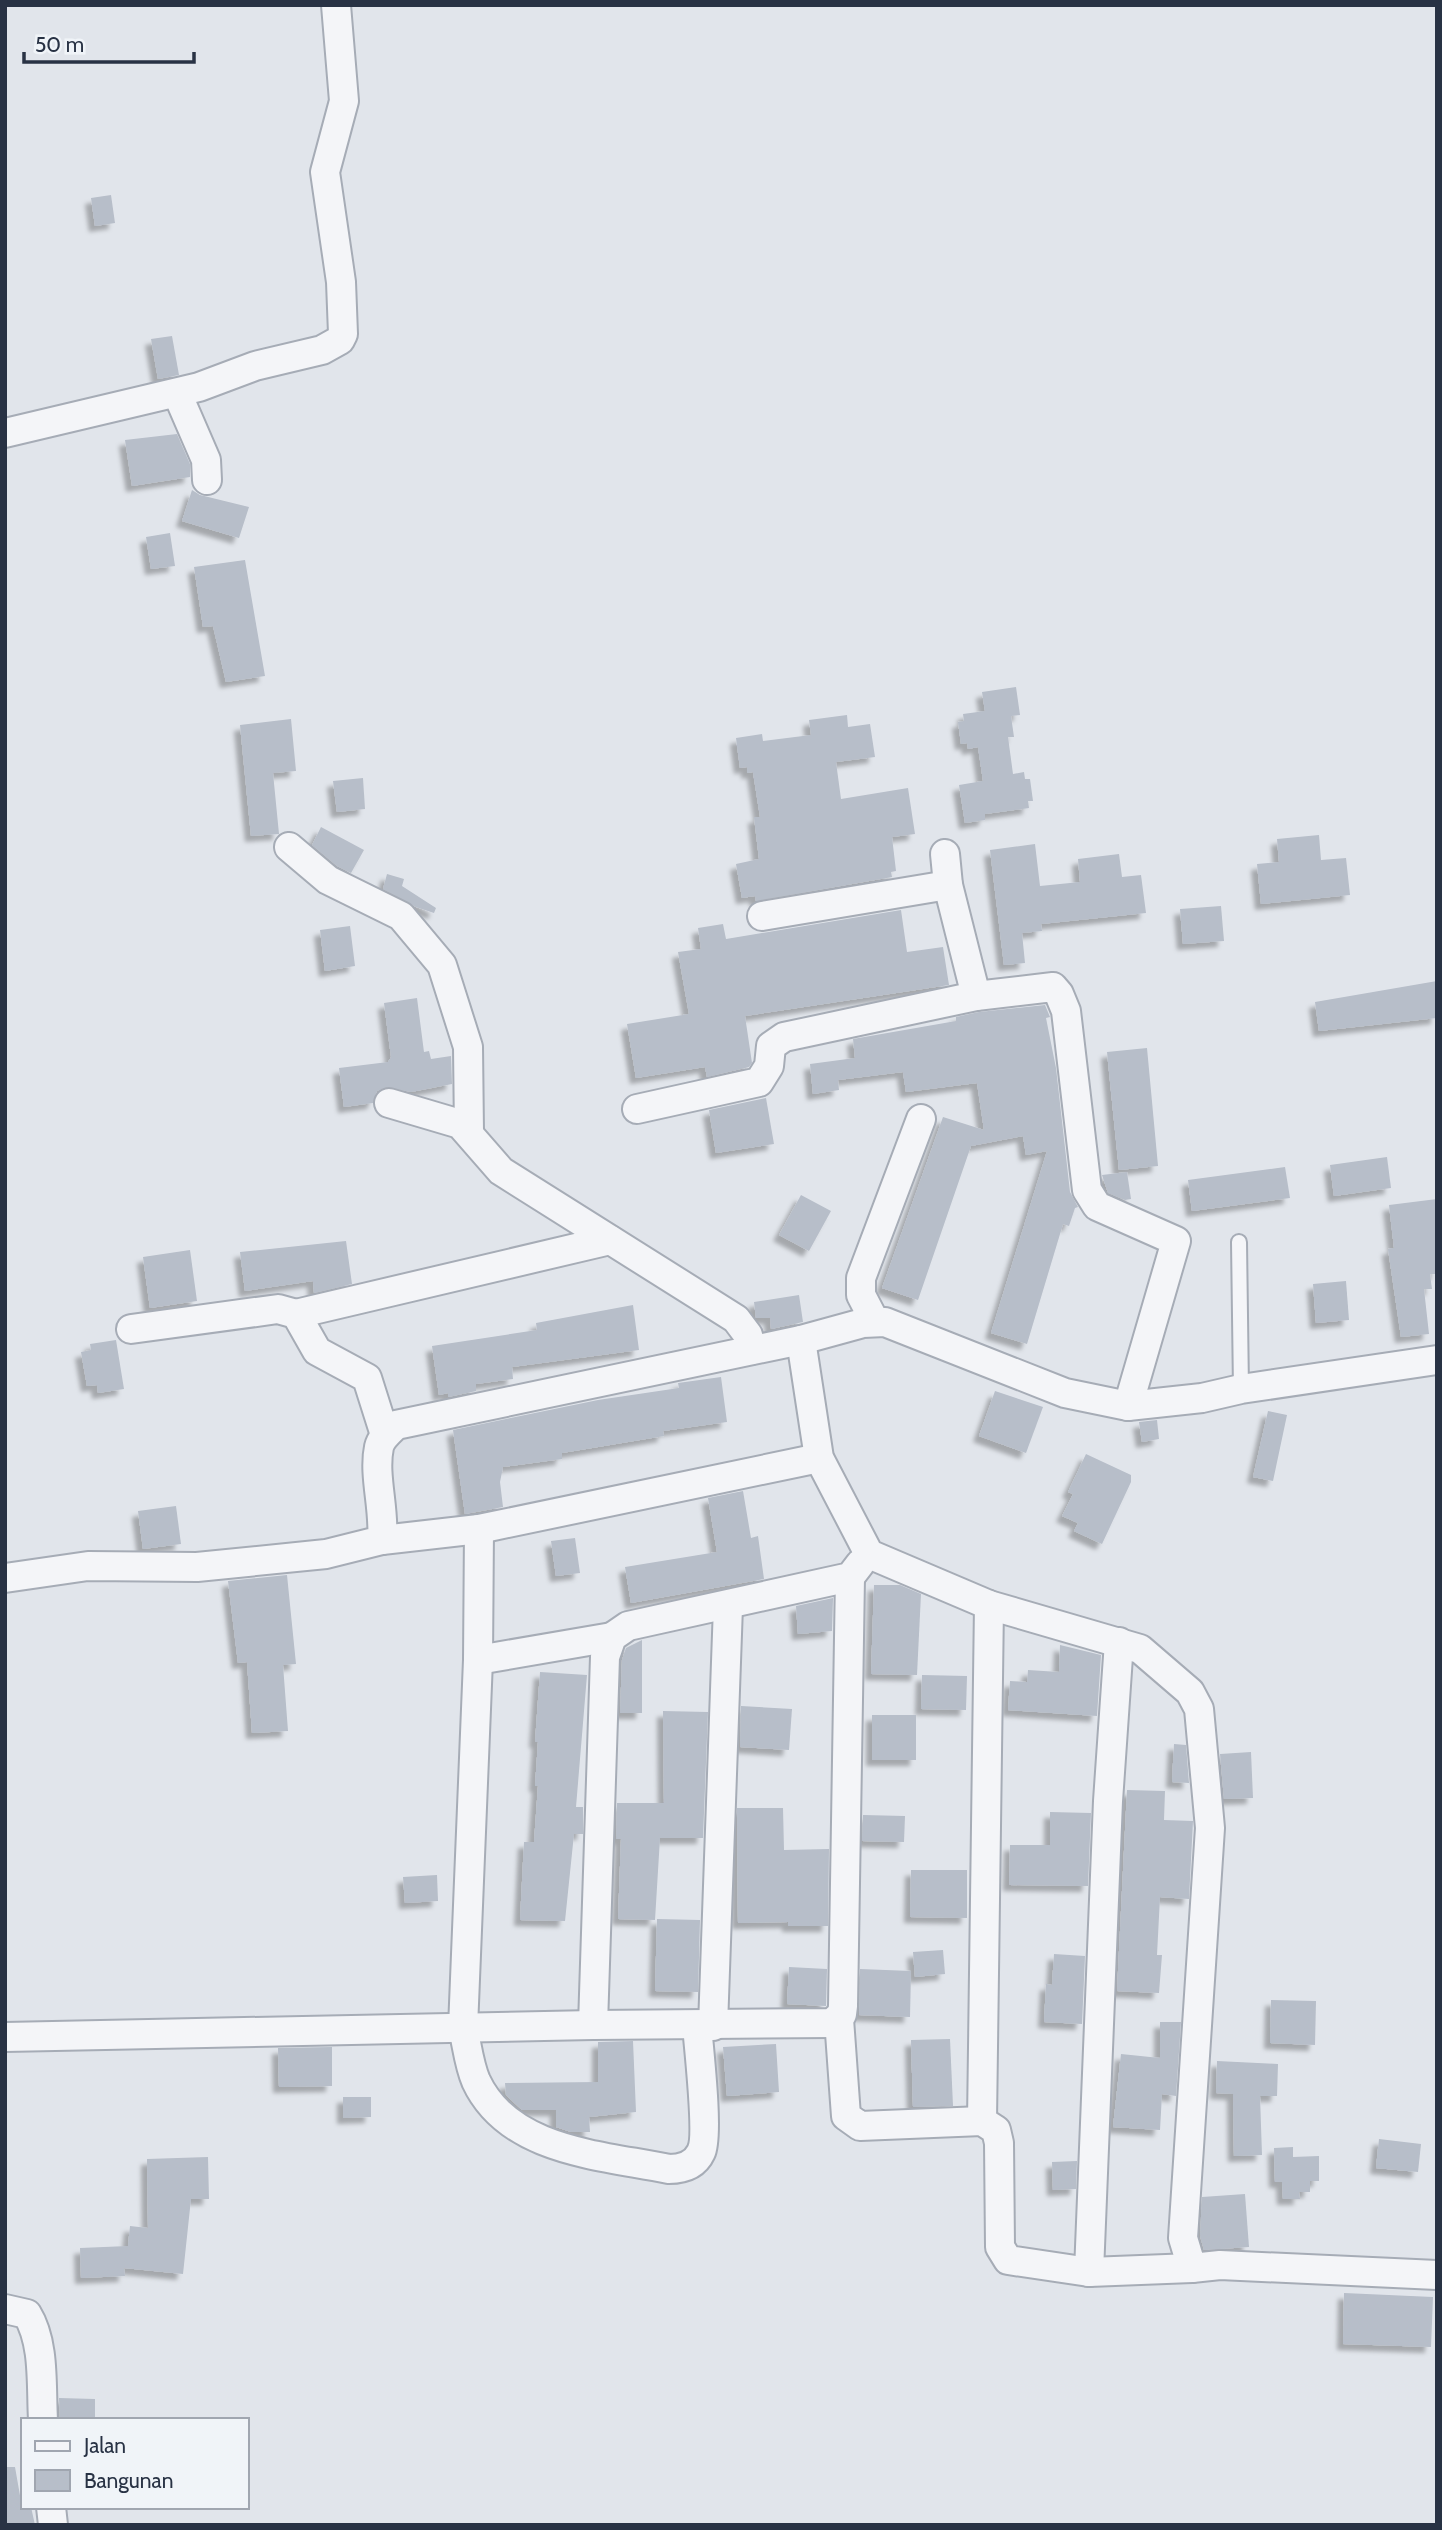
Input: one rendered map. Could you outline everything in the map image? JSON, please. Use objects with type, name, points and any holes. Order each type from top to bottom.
[{"type":"street","points":[[5,433],[188,390],[227,376],[322,350],[340,340],[343,334],[341,282],[325,172],[344,101],[336,5]]},
{"type":"street","points":[[188,390],[206,460],[207,480]]},
{"type":"street","points":[[289,847],[328,880],[401,916],[442,965],[468,1047],[469,1132]]},
{"type":"street","points":[[945,853],[948,885],[976,996]]},
{"type":"street","points":[[762,916],[948,885]]},
{"type":"street","points":[[637,1109],[759,1082],[769,1066],[771,1046],[784,1037],[976,996],[1053,988],[1059,994],[1066,1011],[1087,1190],[1097,1206],[1177,1241],[1128,1406]]},
{"type":"street","points":[[389,1104],[448,1118],[469,1132],[501,1171],[736,1319],[748,1335],[751,1350]]},
{"type":"street","points":[[869,1322],[861,1295],[861,1278],[921,1119]]},
{"type":"street","points":[[131,1329],[278,1310],[296,1314],[610,1240]]},
{"type":"street","points":[[296,1314],[317,1351],[367,1378],[385,1435]]},
{"type":"street","points":[[382,1540],[384,1516],[380,1497],[379,1446],[385,1435],[396,1425],[751,1350],[869,1322],[885,1322],[1065,1393],[1128,1406],[1202,1398],[1241,1389],[1437,1360]]},
{"type":"street","points":[[814,1336],[819,1458],[869,1554],[989,1605],[1140,1649],[1190,1692],[1199,1709],[1210,1828],[1183,2238],[1192,2268]]},
{"type":"street","points":[[5,1578],[88,1566],[197,1567],[326,1554],[382,1540],[479,1530],[819,1458]]},
{"type":"street","points":[[479,1530],[478,1660],[463,2028],[476,2080],[493,2106],[510,2124],[545,2142],[670,2169],[682,2169],[692,2164],[704,2146],[705,2026],[728,1605]]},
{"type":"street","points":[[478,1660],[612,1637],[628,1626],[850,1577],[869,1554]]},
{"type":"street","points":[[850,1577],[844,2006],[839,2019],[846,2116],[851,2122],[860,2126],[982,2121],[996,2130],[999,2143],[1002,2254],[1008,2260],[1089,2272],[1220,2265],[1437,2275]]},
{"type":"street","points":[[982,2121],[989,1605]]},
{"type":"street","points":[[593,2025],[606,1657],[612,1637]]},
{"type":"street","points":[[1089,2272],[1108,1814],[1119,1642]]},
{"type":"street","points":[[5,2037],[593,2025],[825,2025],[839,2019]]},
{"type":"street","points":[[5,2309],[27,2314],[33,2323],[38,2341],[43,2418]]},
{"type":"lane","points":[[1239,1242],[1241,1389]]},
{"type":"building","points":[[111,195],[115,223],[95,226],[91,198]]},
{"type":"building","points":[[172,336],[179,375],[158,379],[151,339]]},
{"type":"building","points":[[177,434],[190,464],[190,477],[132,486],[125,440]]},
{"type":"building","points":[[192,490],[200,495],[249,507],[239,538],[182,521]]},
{"type":"building","points":[[170,533],[175,566],[151,569],[146,537]]},
{"type":"building","points":[[245,560],[265,676],[226,682],[213,626],[203,627],[194,567]]},
{"type":"building","points":[[1016,687],[1020,715],[1011,716],[1014,737],[1008,737],[1013,774],[1024,772],[1025,779],[1030,779],[1033,801],[1028,801],[1029,808],[985,814],[985,820],[965,823],[959,785],[983,781],[978,747],[968,749],[967,743],[961,744],[958,722],[964,721],[963,714],[985,711],[982,692]]},
{"type":"building","points":[[847,715],[848,727],[870,724],[875,757],[836,762],[841,799],[908,788],[915,834],[892,837],[896,871],[891,872],[892,877],[756,901],[755,896],[742,898],[736,864],[759,859],[754,817],[760,817],[753,772],[747,773],[747,767],[740,768],[736,738],[762,734],[763,741],[811,735],[809,720]]},
{"type":"building","points":[[291,719],[296,771],[273,773],[279,834],[251,836],[240,725]]},
{"type":"building","points":[[363,778],[365,809],[337,812],[333,781]]},
{"type":"building","points":[[321,827],[364,850],[351,873],[337,866],[312,845]]},
{"type":"building","points":[[1319,835],[1321,860],[1346,858],[1350,895],[1261,904],[1257,864],[1279,862],[1277,839]]},
{"type":"building","points":[[1035,844],[1040,886],[1080,882],[1078,859],[1119,854],[1122,877],[1141,875],[1146,913],[1041,924],[1042,931],[1022,933],[1025,963],[1004,965],[990,850]]},
{"type":"building","points":[[387,874],[404,879],[402,886],[436,908],[434,913],[416,907],[383,889]]},
{"type":"building","points":[[1221,906],[1224,941],[1183,944],[1180,909]]},
{"type":"building","points":[[901,910],[907,952],[943,947],[949,985],[745,1016],[752,1063],[749,1067],[707,1077],[705,1067],[636,1078],[627,1024],[689,1014],[678,952],[701,949],[698,928],[723,924],[726,939]]},
{"type":"building","points":[[350,926],[355,966],[325,971],[320,930]]},
{"type":"building","points":[[1437,981],[1437,1018],[1319,1031],[1315,1002]]},
{"type":"building","points":[[417,998],[424,1052],[429,1051],[431,1059],[451,1056],[452,1084],[411,1092],[386,1087],[377,1091],[373,1103],[344,1107],[339,1068],[388,1062],[391,1057],[384,1003]]},
{"type":"building","points":[[1045,1005],[1050,1017],[1046,1018],[1056,1068],[1070,1192],[1078,1207],[1075,1208],[1069,1226],[1063,1224],[1027,1344],[991,1333],[1047,1151],[1026,1155],[1023,1136],[971,1146],[918,1300],[882,1288],[943,1117],[984,1130],[977,1083],[906,1092],[903,1072],[838,1080],[839,1090],[813,1094],[810,1064],[855,1058],[853,1039],[956,1021],[956,1017],[979,1012]]},
{"type":"building","points":[[1147,1048],[1158,1166],[1119,1170],[1107,1052]]},
{"type":"building","points":[[766,1098],[774,1144],[716,1153],[709,1110]]},
{"type":"building","points":[[1387,1157],[1391,1188],[1334,1196],[1330,1165]]},
{"type":"building","points":[[1285,1167],[1290,1198],[1192,1211],[1188,1180]]},
{"type":"building","points":[[1127,1172],[1131,1199],[1125,1200],[1108,1193],[1102,1175]]},
{"type":"building","points":[[801,1195],[831,1211],[809,1251],[779,1235]]},
{"type":"building","points":[[1437,1199],[1437,1274],[1430,1274],[1432,1289],[1424,1289],[1429,1334],[1401,1337],[1388,1249],[1394,1248],[1389,1205]]},
{"type":"building","points":[[346,1241],[352,1284],[314,1293],[313,1281],[245,1291],[240,1252]]},
{"type":"building","points":[[190,1250],[197,1301],[150,1308],[143,1257]]},
{"type":"building","points":[[1346,1281],[1349,1320],[1316,1323],[1313,1284]]},
{"type":"building","points":[[799,1295],[803,1322],[771,1329],[770,1318],[756,1318],[754,1302]]},
{"type":"building","points":[[633,1305],[639,1350],[512,1367],[513,1379],[476,1384],[476,1391],[448,1397],[448,1393],[439,1395],[432,1346],[537,1330],[536,1323]]},
{"type":"building","points":[[116,1340],[124,1389],[98,1393],[97,1385],[87,1386],[81,1352],[91,1350],[90,1344]]},
{"type":"building","points":[[721,1377],[727,1422],[663,1431],[664,1436],[562,1453],[562,1459],[503,1467],[500,1482],[503,1507],[465,1514],[453,1430],[598,1400],[679,1388],[678,1383]]},
{"type":"building","points":[[995,1391],[1043,1407],[1026,1453],[979,1436]]},
{"type":"building","points":[[1268,1411],[1287,1415],[1273,1481],[1253,1477]]},
{"type":"building","points":[[1157,1420],[1159,1439],[1142,1442],[1139,1422]]},
{"type":"building","points":[[1086,1454],[1131,1475],[1131,1482],[1102,1544],[1074,1531],[1078,1523],[1062,1516],[1073,1494],[1068,1492]]},
{"type":"building","points":[[743,1491],[751,1538],[758,1536],[764,1579],[631,1603],[625,1567],[717,1552],[708,1498]]},
{"type":"building","points":[[176,1506],[181,1544],[143,1549],[138,1511]]},
{"type":"building","points":[[575,1538],[580,1573],[556,1576],[551,1541]]},
{"type":"building","points":[[287,1575],[296,1664],[283,1665],[288,1731],[252,1733],[247,1662],[238,1663],[228,1581]]},
{"type":"building","points":[[874,1585],[900,1585],[921,1594],[917,1675],[871,1674]]},
{"type":"building","points":[[833,1598],[832,1631],[798,1634],[796,1606]]},
{"type":"building","points":[[642,1640],[642,1713],[620,1713],[622,1660],[626,1648]]},
{"type":"building","points":[[1060,1645],[1101,1655],[1097,1716],[1008,1710],[1010,1681],[1027,1682],[1028,1670],[1059,1672]]},
{"type":"building","points":[[540,1672],[587,1675],[576,1807],[583,1807],[583,1834],[574,1834],[565,1921],[520,1920],[524,1842],[534,1842],[538,1786],[535,1786],[538,1742],[535,1742]]},
{"type":"building","points":[[922,1675],[967,1676],[966,1710],[921,1709]]},
{"type":"building","points":[[741,1706],[792,1709],[789,1750],[740,1747]]},
{"type":"building","points":[[663,1711],[708,1712],[703,1838],[660,1838],[655,1920],[618,1919],[621,1839],[616,1839],[617,1803],[664,1803]]},
{"type":"building","points":[[872,1715],[916,1715],[916,1760],[872,1760]]},
{"type":"building","points":[[1174,1744],[1186,1745],[1189,1783],[1172,1782]]},
{"type":"building","points":[[1251,1752],[1253,1798],[1224,1799],[1220,1754]]},
{"type":"building","points":[[1127,1790],[1165,1791],[1164,1820],[1193,1821],[1189,1899],[1160,1897],[1157,1955],[1162,1955],[1159,1993],[1117,1991]]},
{"type":"building","points":[[737,1808],[783,1808],[784,1850],[829,1849],[828,1926],[788,1926],[788,1922],[738,1923]]},
{"type":"building","points":[[1050,1812],[1091,1813],[1088,1886],[1009,1885],[1010,1845],[1050,1845]]},
{"type":"building","points":[[863,1815],[905,1816],[904,1842],[862,1841]]},
{"type":"building","points":[[911,1870],[967,1870],[967,1918],[910,1917]]},
{"type":"building","points":[[437,1875],[438,1901],[405,1903],[403,1877]]},
{"type":"building","points":[[657,1919],[700,1920],[698,1992],[655,1991]]},
{"type":"building","points":[[943,1950],[945,1974],[915,1977],[913,1952]]},
{"type":"building","points":[[1054,1954],[1085,1956],[1082,2024],[1044,2022],[1046,1984],[1052,1985]]},
{"type":"building","points":[[789,1967],[827,1969],[826,2006],[787,2004]]},
{"type":"building","points":[[860,1969],[911,1971],[910,2017],[859,2015]]},
{"type":"building","points":[[1271,2000],[1316,2001],[1315,2045],[1270,2043]]},
{"type":"building","points":[[1160,2022],[1181,2022],[1176,2096],[1162,2094],[1160,2130],[1113,2127],[1121,2054],[1160,2058]]},
{"type":"building","points":[[950,2039],[953,2106],[913,2107],[911,2040]]},
{"type":"building","points":[[633,2041],[636,2112],[589,2117],[590,2132],[571,2132],[556,2127],[556,2110],[522,2110],[506,2095],[505,2083],[598,2082],[598,2042]]},
{"type":"building","points":[[776,2044],[779,2092],[727,2096],[723,2047]]},
{"type":"building","points":[[332,2047],[332,2086],[279,2087],[278,2048]]},
{"type":"building","points":[[1217,2061],[1278,2064],[1277,2096],[1260,2096],[1262,2155],[1234,2156],[1233,2094],[1216,2093]]},
{"type":"building","points":[[343,2097],[371,2097],[371,2117],[343,2118]]},
{"type":"building","points":[[1379,2139],[1421,2144],[1418,2172],[1376,2168]]},
{"type":"building","points":[[1293,2147],[1293,2157],[1319,2156],[1319,2181],[1310,2181],[1310,2192],[1299,2192],[1300,2199],[1283,2199],[1282,2182],[1275,2182],[1274,2148]]},
{"type":"building","points":[[208,2157],[209,2199],[191,2199],[183,2274],[124,2268],[125,2276],[81,2278],[80,2248],[128,2246],[130,2226],[148,2228],[147,2159]]},
{"type":"building","points":[[1077,2161],[1076,2189],[1053,2190],[1052,2162]]},
{"type":"building","points":[[1245,2194],[1249,2247],[1204,2250],[1200,2236],[1202,2197]]},
{"type":"building","points":[[1344,2293],[1433,2297],[1431,2347],[1343,2344]]},
{"type":"building","points":[[59,2398],[95,2399],[95,2418],[60,2418]]},
{"type":"building","points":[[5,2467],[15,2467],[21,2509],[31,2509],[35,2525],[5,2525]]}]
